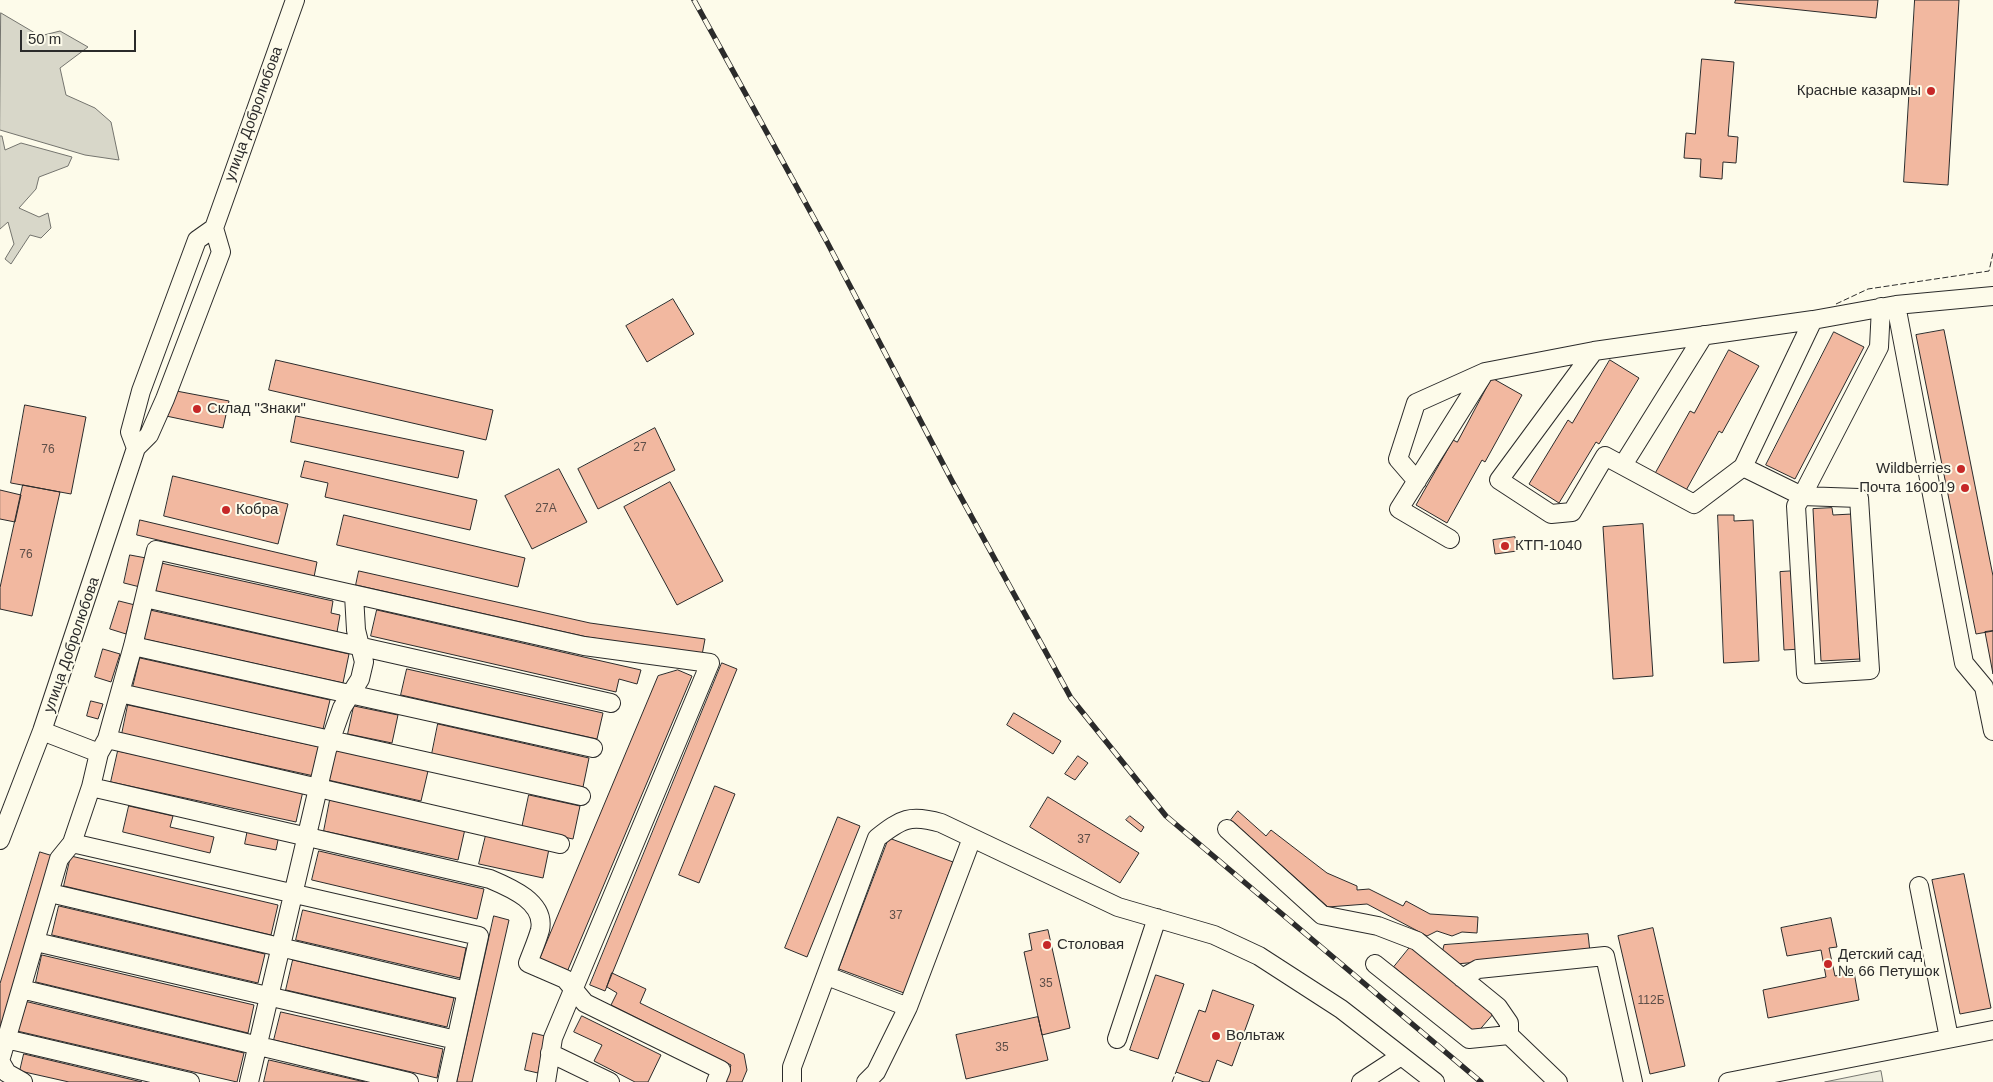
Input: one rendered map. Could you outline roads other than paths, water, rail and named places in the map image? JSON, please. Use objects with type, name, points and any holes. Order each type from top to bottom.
[{"type":"street","name":"улица Добролюбова","points":[[136,448],[130,432],[142,391],[197,240],[214,228],[295,0]]},
{"type":"street","name":"улица Добролюбова","points":[[0,840],[42,731],[136,448],[149,435],[166,399],[221,252],[214,228]]},
{"type":"street","points":[[1417,481],[1398,459],[1416,403],[1485,372],[1594,351],[1813,320],[1888,306],[1993,296]]},
{"type":"street","points":[[1743,468],[1802,496],[1859,498],[1870,670],[1806,674],[1796,506],[1802,496],[1879,347],[1888,306]]},
{"type":"street","points":[[1888,306],[1964,663],[1989,686],[1993,732]]},
{"type":"street","points":[[1594,351],[1499,480],[1551,514],[1572,512],[1605,456],[1694,504],[1743,468],[1813,320]]},
{"type":"street","points":[[1623,465],[1704,335]]},
{"type":"street","points":[[1450,539],[1399,509],[1485,372]]},
{"type":"street","points":[[23,1082],[7,1073],[0,1061],[59,859],[72,844],[120,693],[156,550],[584,646],[710,664],[553,1038],[546,1082]]},
{"type":"street","points":[[249,1082],[327,750],[342,708],[360,679],[364,662],[356,630],[354,595]]},
{"type":"street","points":[[145,598],[611,703]]},
{"type":"street","points":[[133,646],[593,748]]},
{"type":"street","points":[[120,693],[581,796]]},
{"type":"street","points":[[42,731],[103,746],[319,788],[560,844]]},
{"type":"street","points":[[91,787],[490,879],[518,891],[535,908],[541,928],[528,963],[565,979],[585,1003],[721,1070],[716,1082]]},
{"type":"street","points":[[792,1082],[792,1067],[877,838],[896,823],[921,817],[941,822],[1118,907],[1214,935],[1259,956],[1341,1009],[1435,1082]]},
{"type":"street","points":[[1227,829],[1322,915],[1378,926],[1417,941],[1498,1007],[1509,1023],[1510,1036],[1558,1082]]},
{"type":"street","points":[[866,1082],[876,1072],[908,1007],[972,838]]},
{"type":"street","points":[[72,844],[480,936],[447,1082]]},
{"type":"street","points":[[1919,886],[1949,1038]]},
{"type":"street","points":[[50,893],[467,991]]},
{"type":"street","points":[[1117,1039],[1157,918]]},
{"type":"street","points":[[36,942],[456,1040]]},
{"type":"street","points":[[1462,978],[1478,968],[1605,956],[1632,1082]]},
{"type":"street","points":[[1375,964],[1469,1039],[1510,1036]]},
{"type":"street","points":[[827,976],[908,1007]]},
{"type":"street","points":[[21,989],[409,1082]]},
{"type":"street","points":[[1728,1082],[1993,1030]]},
{"type":"street","points":[[6,1039],[190,1082]]},
{"type":"street","points":[[550,1053],[610,1082]]},
{"type":"street","points":[[1361,1082],[1401,1056]]},
{"type":"railway","points":[[694,0],[827,242],[952,481],[1071,698],[1166,816],[1481,1082]]},
{"type":"place","name":"Красные казармы","points":[[1931,91]]},
{"type":"place","name":"Склад \"Знаки\"","points":[[197,409]]},
{"type":"place","name":"Wildberries","points":[[1961,469]]},
{"type":"place","name":"Почта 160019","points":[[1965,488]]},
{"type":"place","name":"Кобра","points":[[226,510]]},
{"type":"place","name":"КТП-1040","points":[[1505,546]]},
{"type":"place","name":"Столовая","points":[[1047,945]]},
{"type":"place","name":"Детский сад № 66 Петушок","points":[[1828,964]]},
{"type":"place","name":"Вольтаж","points":[[1216,1036]]}]
